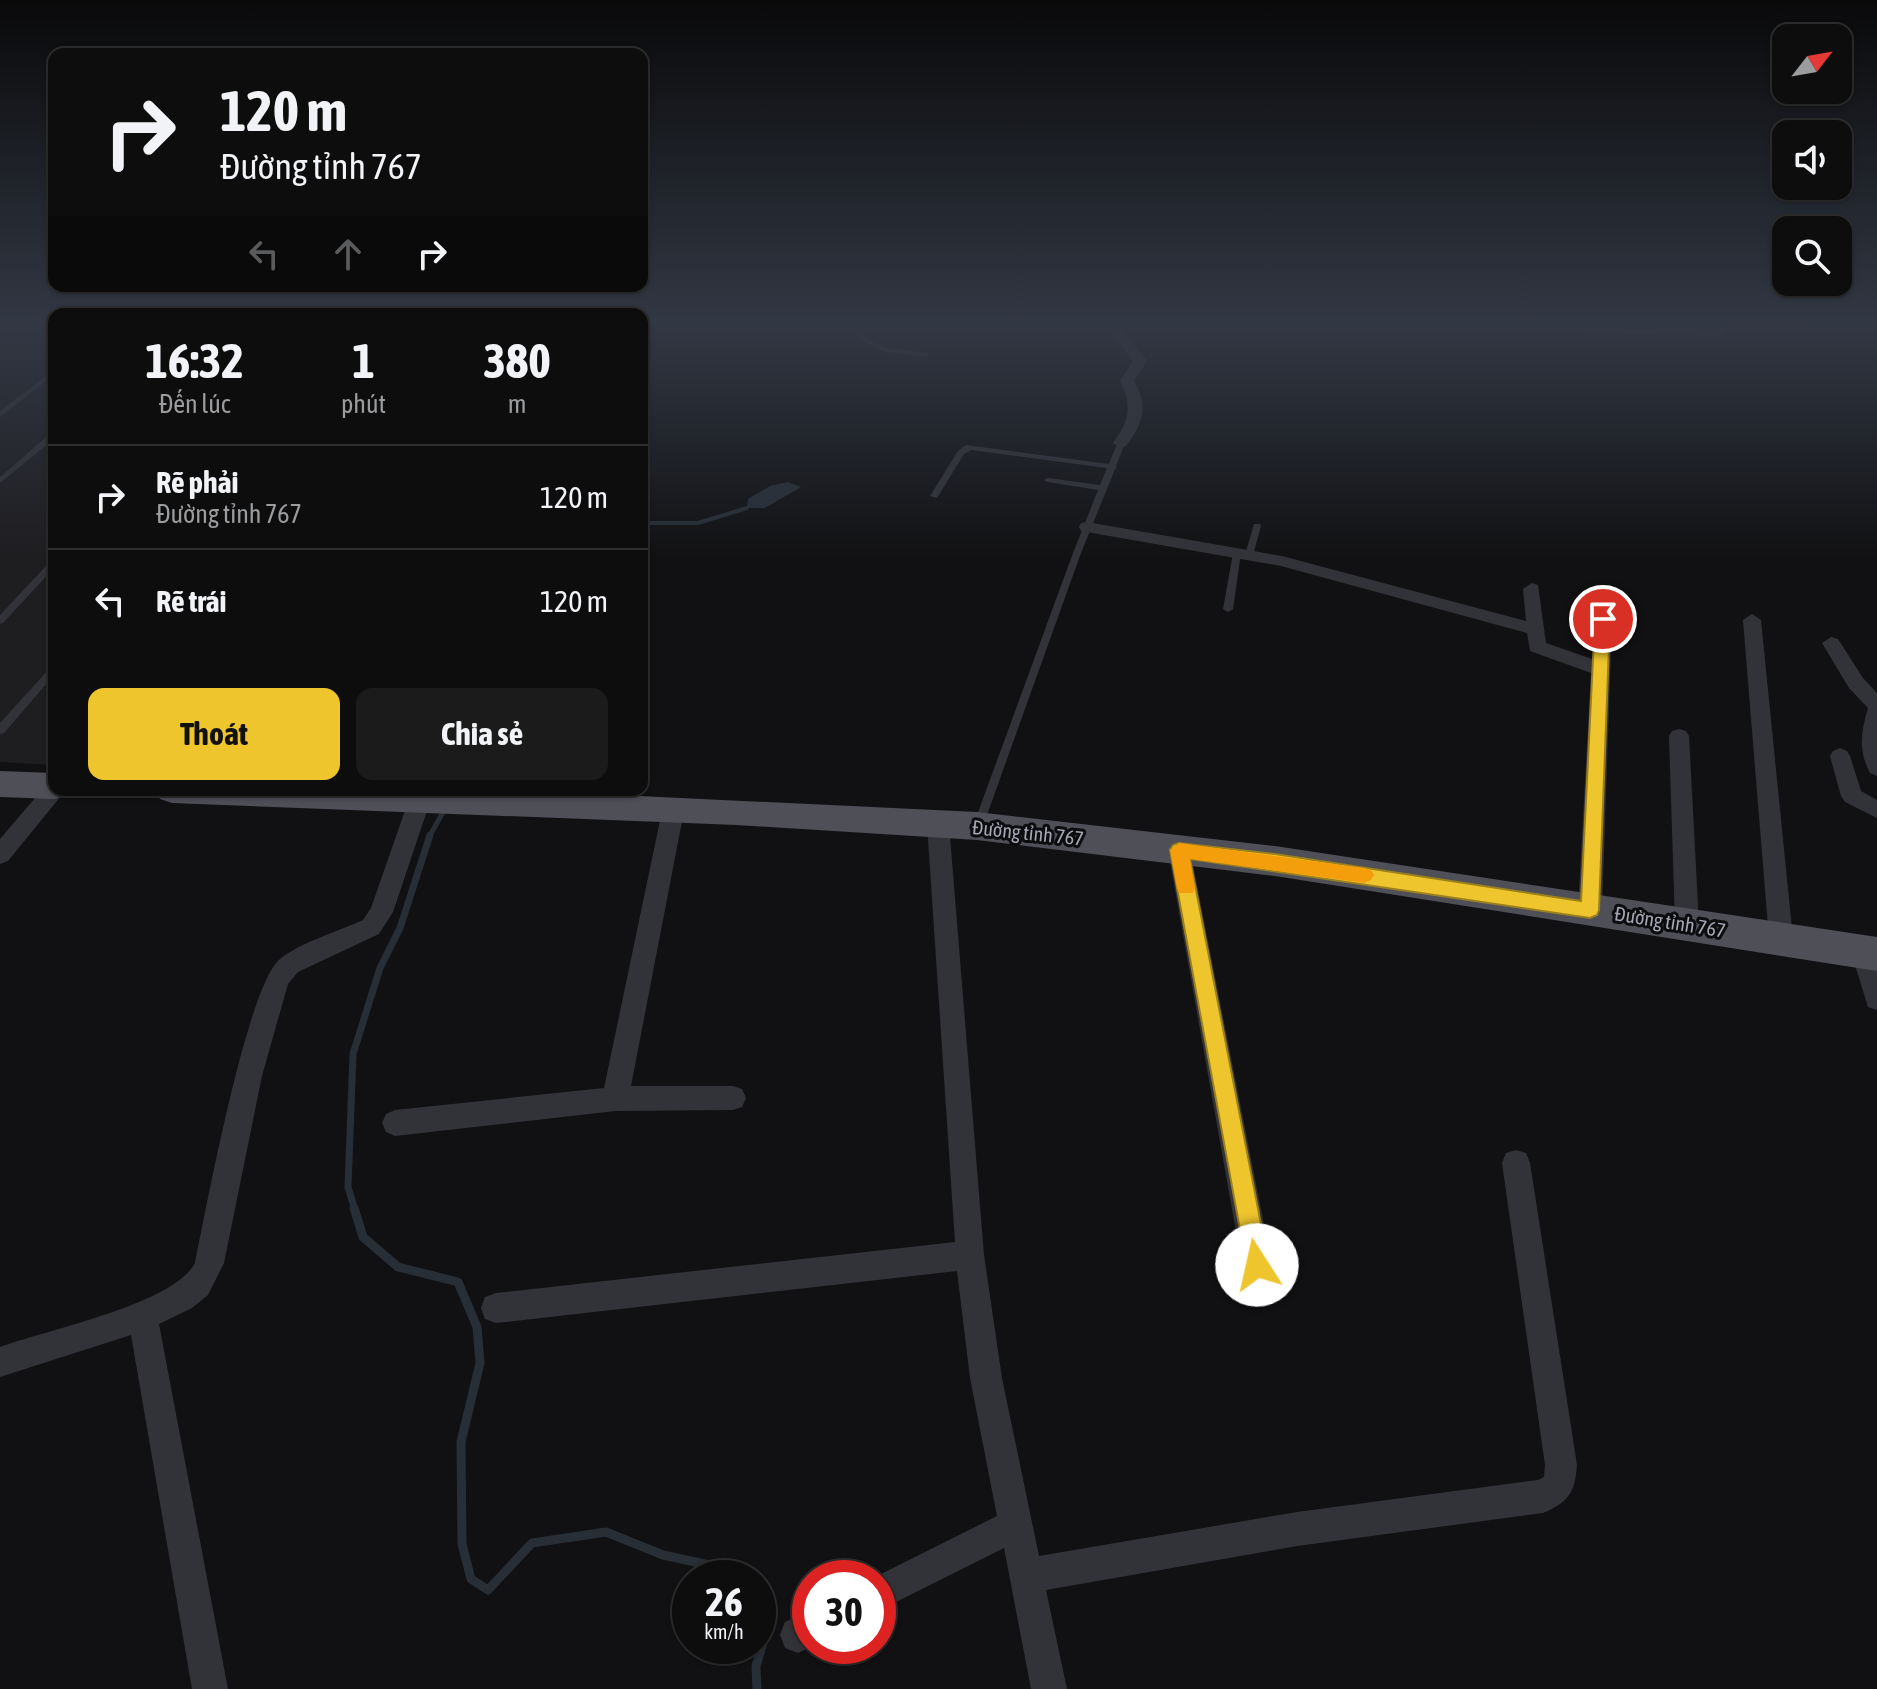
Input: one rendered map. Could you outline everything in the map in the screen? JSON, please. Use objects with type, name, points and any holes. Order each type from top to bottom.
[{"type":"main road","points":[[0,784],[48,788]]},
{"type":"main road","name":"Đường tỉnh 767","points":[[339,796],[977,826],[1275,861],[1870,953]]},
{"type":"street","points":[[1121,443],[1135,425],[1137,402]]},
{"type":"street","points":[[1087,527],[1243,554],[1534,629]]},
{"type":"street","points":[[1532,589],[1537,647],[1600,669]]},
{"type":"street","points":[[1590,910],[1603,619]]},
{"type":"street","points":[[1752,620],[1781,939]]},
{"type":"street","points":[[1831,643],[1856,683],[1877,708],[1870,744],[1877,768]]},
{"type":"street","points":[[1679,736],[1687,924]]},
{"type":"street","points":[[1840,756],[1852,796],[1877,810]]},
{"type":"street","points":[[0,855],[48,795]]},
{"type":"street","points":[[0,1362],[142,1314],[181,1298],[200,1283],[209,1263],[249,1076],[277,979],[290,965],[371,927],[440,800]]},
{"type":"street","points":[[615,1099],[673,811]]},
{"type":"street","points":[[938,824],[970,1255],[986,1378],[1049,1689]]},
{"type":"street","points":[[1179,850],[1257,1265]]},
{"type":"street","points":[[1870,953],[1877,999]]},
{"type":"street","points":[[395,1123],[615,1099],[733,1098]]},
{"type":"street","points":[[1025,1576],[1297,1529],[1543,1496],[1559,1486],[1561,1465],[1516,1163]]},
{"type":"street","points":[[496,1308],[970,1255]]},
{"type":"street","points":[[142,1314],[210,1689]]},
{"type":"street","points":[[896,1585],[1014,1525]]},
{"type":"lane","points":[[0,415],[17,402]]},
{"type":"lane","points":[[0,481],[48,440]]},
{"type":"lane","points":[[977,826],[1121,443]]},
{"type":"lane","points":[[934,496],[961,453],[969,447],[980,446],[1113,467]]},
{"type":"lane","points":[[1048,480],[1104,488]]},
{"type":"lane","points":[[1228,609],[1243,554],[1257,526]]},
{"type":"lane","points":[[0,621],[48,569]]},
{"type":"lane","points":[[0,730],[48,676]]},
{"type":"shaded area","points":[[0,402],[48,402],[48,765],[0,762]]},
{"type":"shaded area","points":[[788,482],[801,487],[765,508],[747,508],[748,499],[770,486]]},
{"type":"waterway","points":[[648,523],[698,523],[747,508]]},
{"type":"waterway","points":[[430,836],[446,807]]},
{"type":"waterway","points":[[355,1210],[348,1187],[353,1054],[380,968],[400,928],[430,836]]},
{"type":"waterway","points":[[354,1208],[363,1237],[398,1267],[458,1282],[477,1327],[480,1363],[461,1442],[462,1544],[471,1579],[488,1590],[532,1543],[606,1532],[663,1555],[686,1560]]},
{"type":"waterway","points":[[757,1664],[757,1689]]},
{"type":"slow traffic","points":[[1186,888],[1179,850],[1364,875]]},
{"type":"route","points":[[1257,1265],[1179,850],[1275,861],[1590,910],[1603,619]]}]
